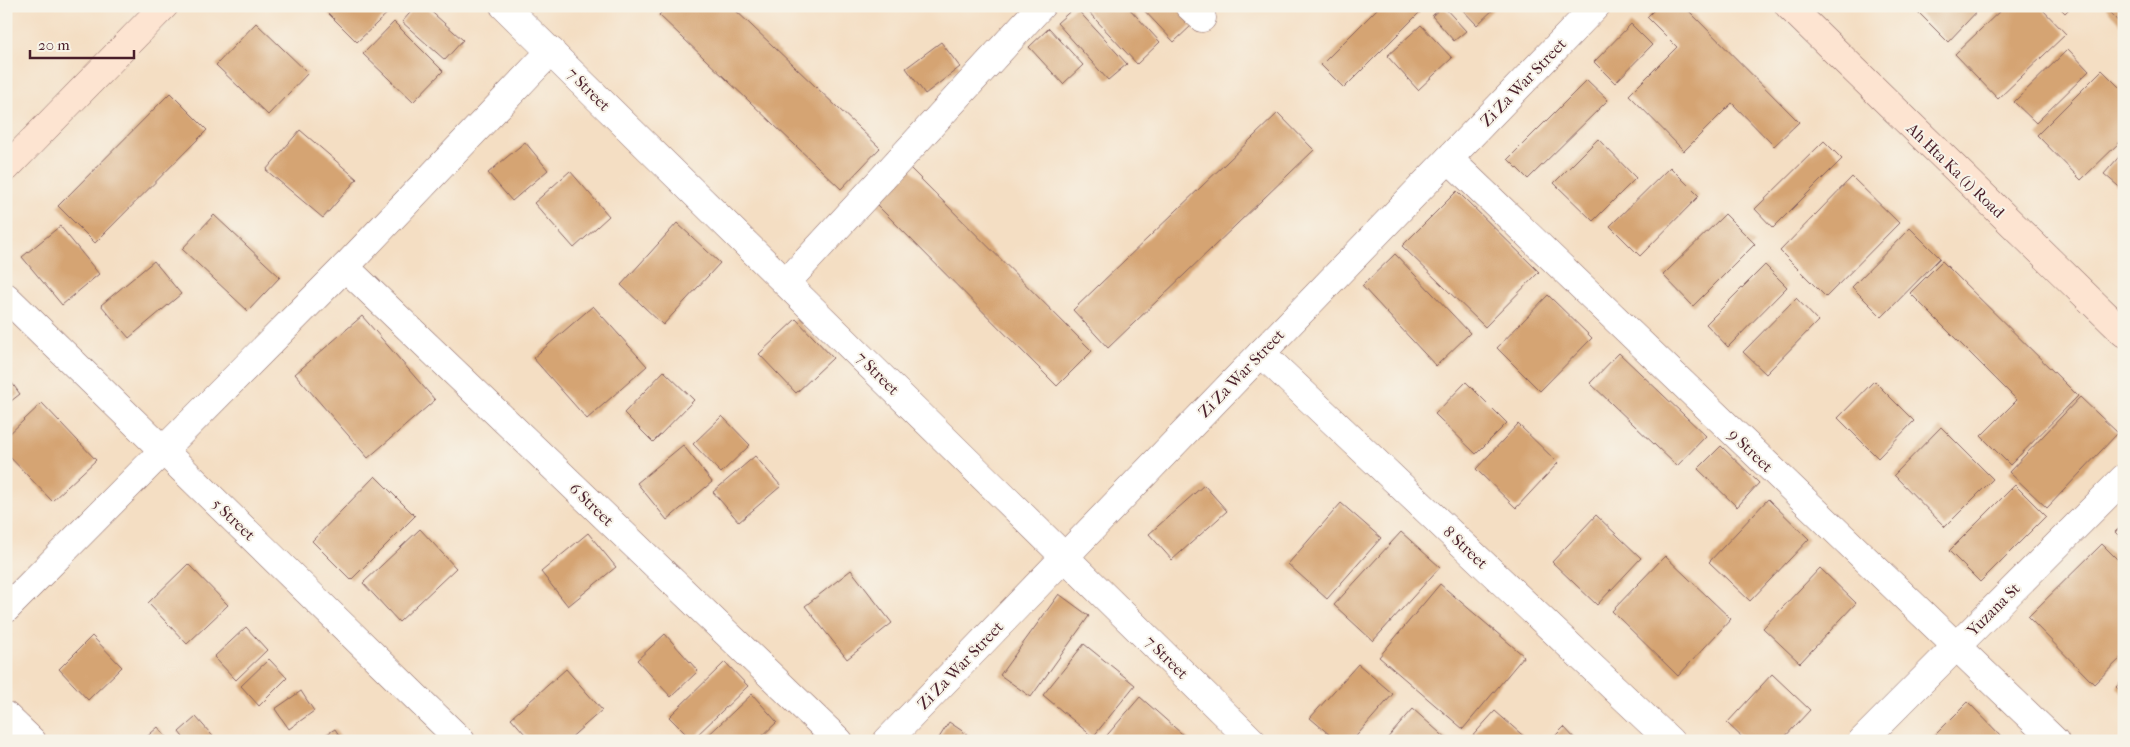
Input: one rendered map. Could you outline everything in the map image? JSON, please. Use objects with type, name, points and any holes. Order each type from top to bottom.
[{"type":"street","points":[[6,168],[164,6]]},
{"type":"street","name":"7 Street","points":[[504,6],[1252,741]]},
{"type":"street","points":[[786,283],[1041,6]]},
{"type":"street","name":"Zi Za War Street","points":[[887,741],[1596,6]]},
{"type":"street","name":"Ah Hta Ka (1) Road","points":[[1789,6],[2124,333]]},
{"type":"street","points":[[6,609],[345,267],[551,51]]},
{"type":"street","name":"9 Street","points":[[1449,159],[2055,741]]},
{"type":"street","name":"6 Street","points":[[345,267],[839,741]]},
{"type":"street","name":"5 Street","points":[[6,297],[461,741]]},
{"type":"street","name":"8 Street","points":[[1261,353],[1670,741]]},
{"type":"street","name":"Yuzana St","points":[[1862,741],[2124,478]]},
{"type":"street","points":[[6,716],[32,741]]},
{"type":"building","points":[[329,6],[395,6],[357,42],[325,10]]},
{"type":"building","points":[[416,6],[425,6],[463,40],[445,60],[402,22]]},
{"type":"building","points":[[667,6],[731,6],[880,148],[841,189],[659,15]]},
{"type":"building","points":[[1083,6],[1127,6],[1160,42],[1137,64]]},
{"type":"building","points":[[1140,6],[1176,6],[1193,24],[1174,42]]},
{"type":"building","points":[[1380,6],[1426,6],[1344,88],[1321,65]]},
{"type":"building","points":[[1443,6],[1466,31],[1454,41],[1432,16]]},
{"type":"building","points":[[1459,6],[1497,6],[1477,25]]},
{"type":"building","points":[[1658,6],[1684,6],[1799,122],[1774,146],[1732,103],[1684,151],[1629,95],[1677,47],[1647,17]]},
{"type":"building","points":[[1912,6],[1980,6],[1981,7],[1948,42]]},
{"type":"building","points":[[2005,6],[2039,6],[2066,34],[1998,99],[1955,54]]},
{"type":"building","points":[[2058,6],[2072,6],[2065,13]]},
{"type":"building","points":[[2104,6],[2124,6],[2124,28]]},
{"type":"building","points":[[1075,7],[1127,64],[1108,80],[1057,23]]},
{"type":"building","points":[[394,22],[443,71],[413,102],[363,54]]},
{"type":"building","points":[[256,23],[308,73],[268,115],[216,65]]},
{"type":"building","points":[[1631,24],[1652,45],[1615,83],[1594,62]]},
{"type":"building","points":[[1421,25],[1452,58],[1418,90],[1387,56]]},
{"type":"building","points":[[1049,28],[1083,65],[1063,84],[1029,47]]},
{"type":"building","points":[[941,42],[960,67],[925,94],[906,68]]},
{"type":"building","points":[[2068,49],[2089,71],[2036,123],[2014,102]]},
{"type":"building","points":[[2102,70],[2124,92],[2124,138],[2081,180],[2037,135]]},
{"type":"building","points":[[1587,80],[1608,100],[1528,179],[1508,159]]},
{"type":"building","points":[[170,93],[207,130],[95,243],[58,206]]},
{"type":"building","points":[[1278,113],[1314,150],[1108,348],[1073,310]]},
{"type":"building","points":[[300,130],[357,179],[323,218],[266,170]]},
{"type":"building","points":[[1598,139],[1636,178],[1593,221],[1554,183]]},
{"type":"building","points":[[1824,141],[1842,159],[1773,228],[1755,209]]},
{"type":"building","points":[[525,142],[548,170],[512,201],[488,173]]},
{"type":"building","points":[[2124,151],[2124,191],[2104,174]]},
{"type":"building","points":[[907,165],[1092,351],[1057,386],[872,200]]},
{"type":"building","points":[[1670,167],[1699,196],[1640,256],[1610,226]]},
{"type":"building","points":[[570,171],[609,216],[574,248],[534,203]]},
{"type":"building","points":[[1852,177],[1899,223],[1826,297],[1780,251]]},
{"type":"building","points":[[1457,191],[1539,272],[1485,327],[1402,246]]},
{"type":"building","points":[[1725,214],[1755,244],[1693,306],[1663,275]]},
{"type":"building","points":[[214,215],[280,277],[248,311],[182,249]]},
{"type":"building","points":[[677,223],[720,263],[663,325],[621,285]]},
{"type":"building","points":[[60,226],[99,274],[62,305],[22,257]]},
{"type":"building","points":[[1910,228],[1940,258],[1882,317],[1852,287]]},
{"type":"building","points":[[1395,254],[1470,333],[1436,366],[1362,286]]},
{"type":"building","points":[[154,261],[181,294],[129,338],[101,305]]},
{"type":"building","points":[[1942,261],[2078,396],[2010,465],[1981,436],[2017,400],[1910,293]]},
{"type":"building","points":[[1765,265],[1787,287],[1728,347],[1706,324]]},
{"type":"building","points":[[1548,295],[1592,338],[1540,391],[1497,348]]},
{"type":"building","points":[[1796,298],[1818,321],[1766,374],[1743,352]]},
{"type":"building","points":[[593,306],[647,366],[587,419],[533,358]]},
{"type":"building","points":[[362,316],[435,400],[368,458],[295,374]]},
{"type":"building","points":[[796,319],[833,358],[796,393],[759,354]]},
{"type":"building","points":[[1619,353],[1706,436],[1677,466],[1590,383]]},
{"type":"building","points":[[664,371],[694,400],[653,442],[624,413]]},
{"type":"building","points":[[6,375],[20,394],[6,405]]},
{"type":"building","points":[[1874,381],[1914,421],[1878,458],[1838,418]]},
{"type":"building","points":[[1466,382],[1507,423],[1476,454],[1435,414]]},
{"type":"building","points":[[2080,397],[2118,433],[2047,508],[2009,472]]},
{"type":"building","points":[[42,403],[96,460],[52,501],[6,453],[6,437]]},
{"type":"building","points":[[722,416],[750,445],[721,473],[693,444]]},
{"type":"building","points":[[1518,424],[1558,463],[1516,508],[1476,469]]},
{"type":"building","points":[[1941,427],[1993,479],[1945,527],[1894,475]]},
{"type":"building","points":[[683,445],[712,482],[667,520],[637,483]]},
{"type":"building","points":[[1721,446],[1759,483],[1737,507],[1698,469]]},
{"type":"building","points":[[755,456],[781,486],[739,522],[713,492]]},
{"type":"building","points":[[375,476],[415,516],[351,580],[312,541]]},
{"type":"building","points":[[1204,485],[1227,511],[1172,560],[1149,534]]},
{"type":"building","points":[[2015,485],[2046,516],[1980,582],[1949,551]]},
{"type":"building","points":[[1768,499],[1809,539],[1750,601],[1709,562]]},
{"type":"building","points":[[1341,503],[1381,538],[1327,599],[1288,564]]},
{"type":"building","points":[[1596,515],[1641,558],[1597,605],[1552,562]]},
{"type":"building","points":[[2124,524],[2124,541],[2115,532]]},
{"type":"building","points":[[420,529],[456,568],[399,622],[363,583]]},
{"type":"building","points":[[1401,532],[1440,567],[1373,641],[1334,605]]},
{"type":"building","points":[[588,533],[616,567],[568,606],[541,572]]},
{"type":"building","points":[[2102,544],[2124,566],[2124,655],[2094,684],[2028,617]]},
{"type":"building","points":[[1665,556],[1731,619],[1678,676],[1612,611]]},
{"type":"building","points":[[188,564],[228,605],[187,644],[148,603]]},
{"type":"building","points":[[1820,568],[1856,603],[1800,663],[1763,628]]},
{"type":"building","points":[[851,570],[892,623],[847,659],[805,606]]},
{"type":"building","points":[[1440,584],[1524,656],[1463,729],[1379,657]]},
{"type":"building","points":[[1059,594],[1089,616],[1031,697],[1000,675]]},
{"type":"building","points":[[246,627],[267,650],[236,680],[214,657]]},
{"type":"building","points":[[665,634],[698,671],[671,697],[637,660]]},
{"type":"building","points":[[92,636],[122,667],[88,700],[59,669]]},
{"type":"building","points":[[1084,644],[1135,685],[1093,737],[1043,695]]},
{"type":"building","points":[[269,659],[287,678],[259,706],[241,686]]},
{"type":"building","points":[[725,662],[748,686],[692,740],[669,717]]},
{"type":"building","points":[[1358,664],[1393,694],[1352,741],[1337,741],[1310,718]]},
{"type":"building","points":[[566,669],[602,710],[567,741],[531,741],[511,718]]},
{"type":"building","points":[[1772,674],[1810,710],[1781,741],[1746,741],[1727,723]]},
{"type":"building","points":[[2124,679],[2124,695],[2116,687]]},
{"type":"building","points":[[301,691],[314,711],[289,729],[275,709]]},
{"type":"building","points":[[752,694],[777,722],[757,741],[702,741]]},
{"type":"building","points":[[1140,697],[1190,741],[1102,741]]},
{"type":"building","points":[[1968,702],[2006,741],[1929,741]]},
{"type":"building","points":[[1413,709],[1449,741],[1385,741]]},
{"type":"building","points":[[1495,711],[1529,741],[1468,741]]},
{"type":"building","points":[[196,717],[217,741],[186,741],[179,732]]},
{"type":"building","points":[[949,722],[977,741],[937,741]]},
{"type":"building","points":[[158,727],[169,741],[142,741]]},
{"type":"building","points":[[1564,727],[1577,741],[1550,741]]},
{"type":"building","points":[[335,729],[343,741],[316,741]]}]
